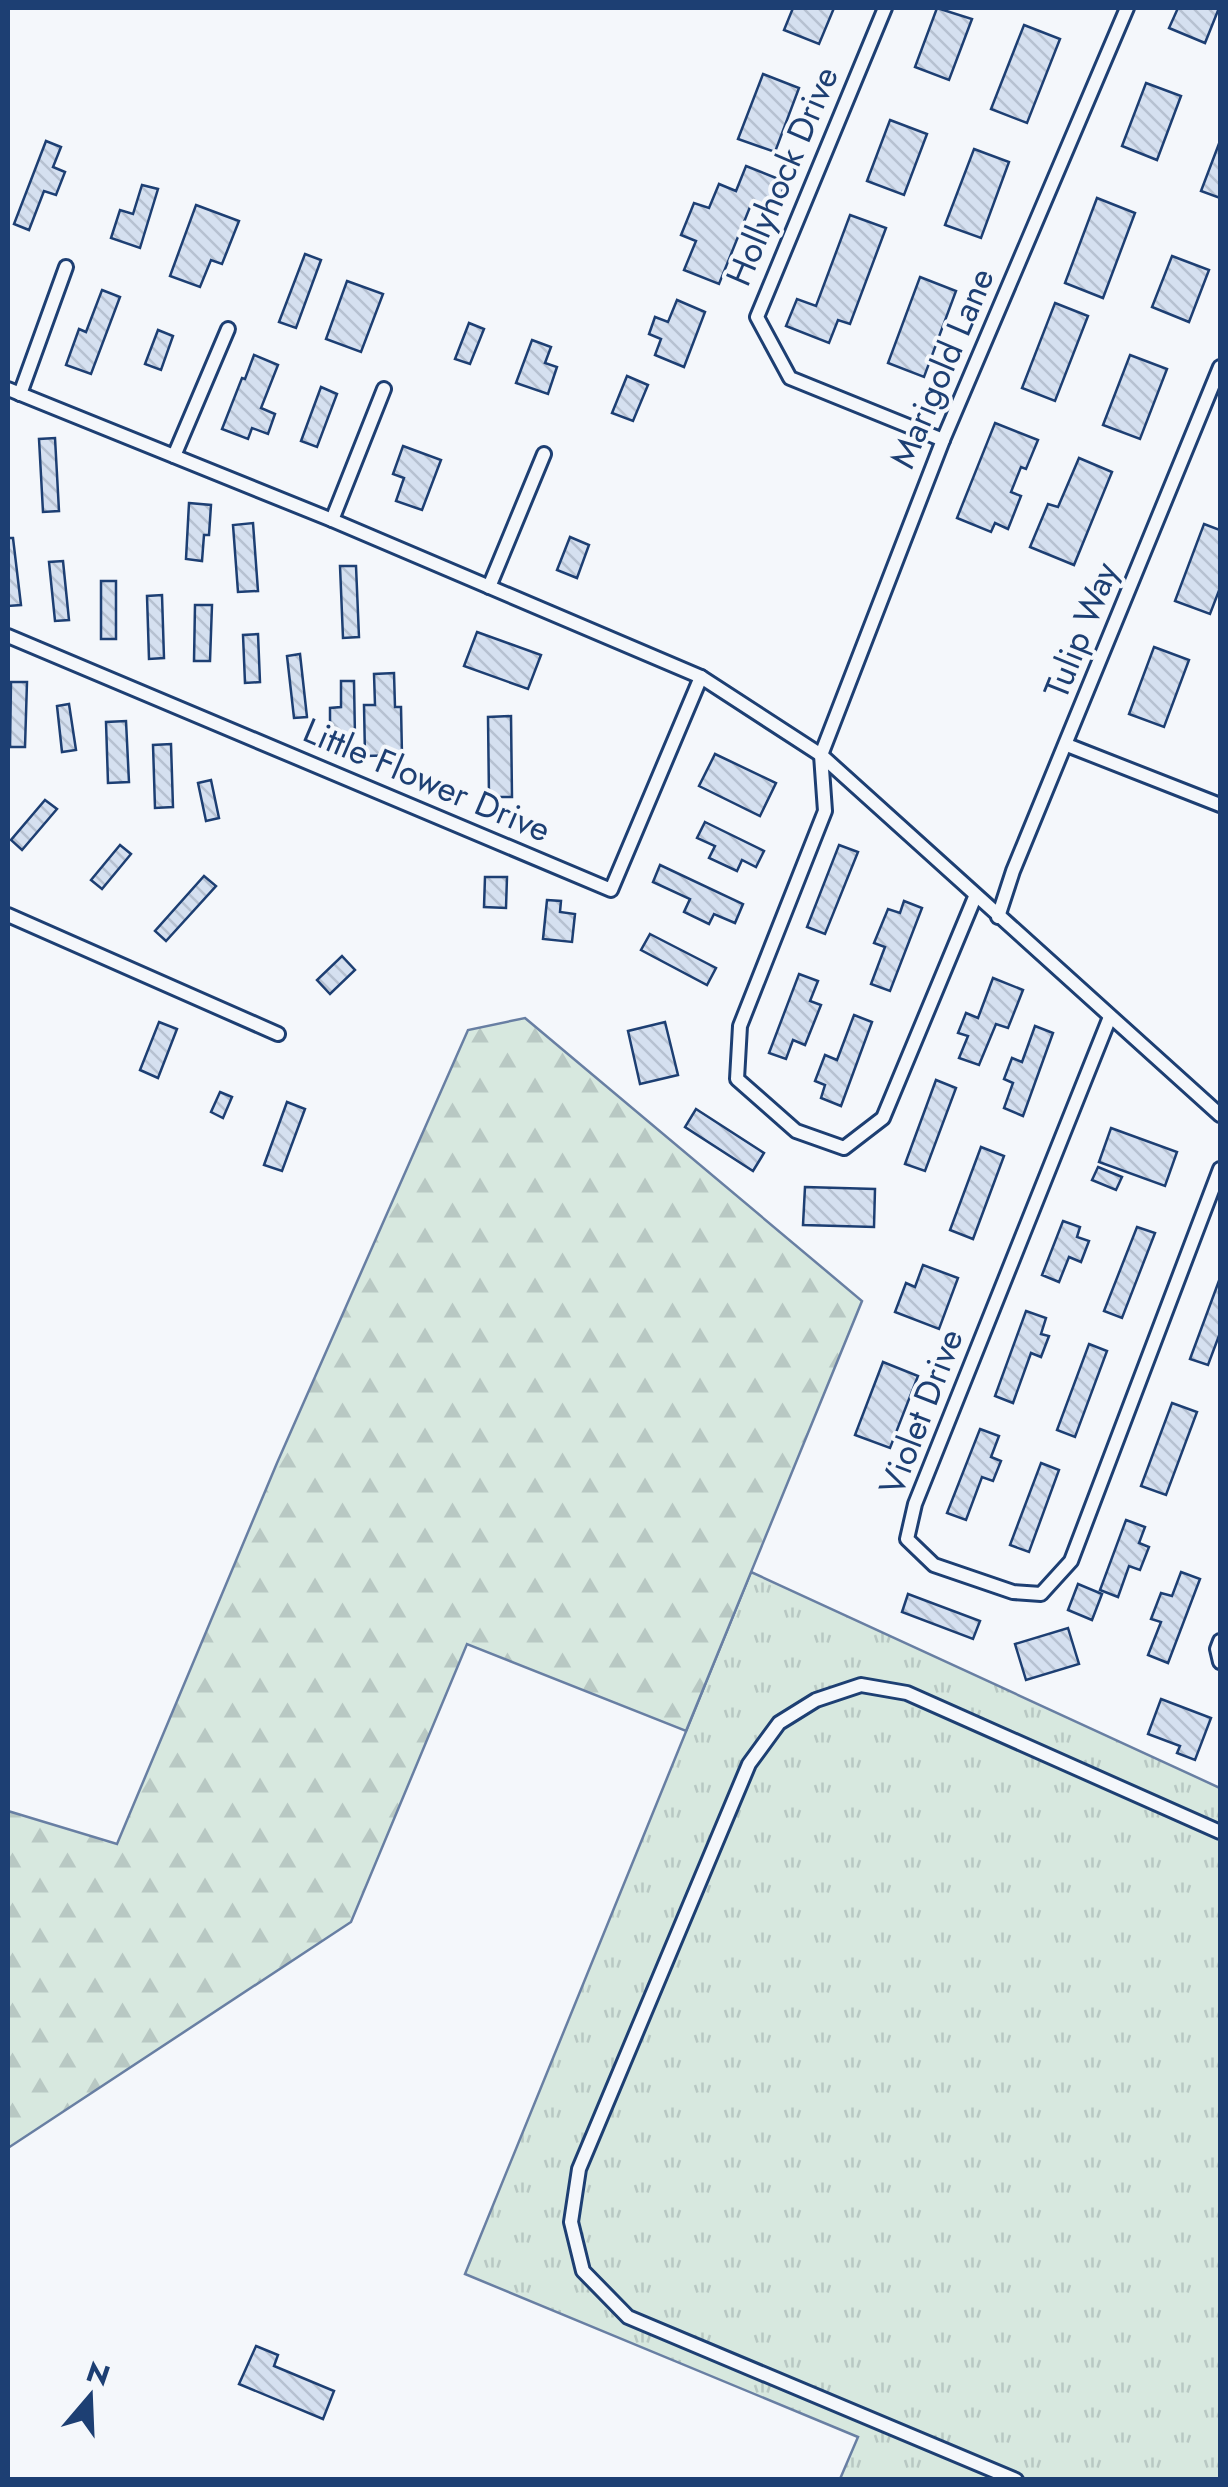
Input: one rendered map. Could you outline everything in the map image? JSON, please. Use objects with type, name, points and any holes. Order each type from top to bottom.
[{"type":"lane","name":"Hollyhock Drive","points":[[885,8],[756,316],[790,378],[943,440]]},
{"type":"lane","name":"Marigold Lane","points":[[821,756],[943,440],[1128,8]]},
{"type":"lane","points":[[66,267],[14,391],[332,520],[701,677],[821,756],[1220,1115]]},
{"type":"lane","points":[[174,456],[228,330]]},
{"type":"lane","name":"Tulip Way","points":[[998,917],[1013,871],[1220,366]]},
{"type":"lane","points":[[332,520],[384,389]]},
{"type":"lane","points":[[488,587],[544,454]]},
{"type":"lane","name":"Little Flower Drive","points":[[8,636],[611,890],[701,677]]},
{"type":"lane","points":[[1067,745],[1220,804]]},
{"type":"lane","points":[[821,756],[825,811],[740,1026],[737,1078],[796,1131],[844,1148],[884,1118],[975,897]]},
{"type":"lane","points":[[8,915],[278,1034]]},
{"type":"lane","name":"Violet Drive","points":[[1110,1017],[915,1504],[908,1539],[934,1565],[1013,1592],[1041,1594],[1071,1562],[1220,1169]]},
{"type":"lane","points":[[1220,1641],[1220,1662]]},
{"type":"lane","points":[[1016,2480],[628,2317],[583,2271],[571,2222],[579,2169],[749,1764],[779,1724],[816,1700],[862,1685],[908,1693],[1220,1832]]},
{"type":"green space","points":[[525,1018],[862,1301],[686,1731],[467,1644],[351,1922],[8,2148],[8,1811],[117,1844],[277,1463],[468,1030]]},
{"type":"green space","points":[[751,1572],[1220,1788],[1220,2479],[840,2479],[858,2437],[465,2274]]},
{"type":"building","points":[[793,8],[834,8],[819,44],[784,30]]},
{"type":"building","points":[[937,8],[972,19],[949,80],[915,67]]},
{"type":"building","points":[[1178,8],[1219,8],[1205,43],[1169,28]]},
{"type":"building","points":[[1024,25],[1060,39],[1027,123],[991,109]]},
{"type":"building","points":[[763,74],[799,88],[775,152],[738,139]]},
{"type":"building","points":[[1146,83],[1181,96],[1157,160],[1122,146]]},
{"type":"building","points":[[890,120],[927,134],[904,195],[867,181]]},
{"type":"building","points":[[46,141],[61,147],[53,167],[65,172],[56,195],[44,191],[29,230],[14,224]]},
{"type":"building","points":[[1220,141],[1220,198],[1201,191]]},
{"type":"building","points":[[974,149],[1009,162],[981,238],[945,225]]},
{"type":"building","points":[[746,166],[786,182],[775,210],[752,202],[719,284],[684,270],[696,241],[681,235],[694,203],[709,208],[719,184],[736,191]]},
{"type":"building","points":[[142,185],[158,189],[140,248],[111,238],[120,210],[133,214]]},
{"type":"building","points":[[1097,198],[1135,213],[1103,298],[1065,283]]},
{"type":"building","points":[[196,205],[239,221],[222,264],[211,260],[200,287],[170,276]]},
{"type":"building","points":[[850,215],[886,228],[850,324],[838,320],[829,343],[786,326],[797,299],[816,306]]},
{"type":"building","points":[[305,254],[321,260],[296,328],[279,322]]},
{"type":"building","points":[[1172,256],[1209,270],[1189,322],[1152,307]]},
{"type":"building","points":[[920,277],[956,291],[924,377],[888,363]]},
{"type":"building","points":[[347,281],[383,294],[361,352],[326,339]]},
{"type":"building","points":[[102,290],[120,297],[91,374],[66,365],[79,329],[86,332]]},
{"type":"building","points":[[677,300],[705,312],[684,367],[655,355],[661,339],[649,334],[655,317],[668,322]]},
{"type":"building","points":[[1055,303],[1088,316],[1055,401],[1022,388]]},
{"type":"building","points":[[469,323],[484,329],[470,364],[455,359]]},
{"type":"building","points":[[158,330],[173,336],[161,370],[145,364]]},
{"type":"building","points":[[532,340],[551,347],[545,363],[557,367],[548,394],[516,383]]},
{"type":"building","points":[[254,355],[278,365],[261,408],[275,414],[268,434],[252,428],[248,439],[222,429]]},
{"type":"building","points":[[1130,355],[1167,369],[1140,439],[1103,425]]},
{"type":"building","points":[[627,376],[648,385],[633,421],[612,413]]},
{"type":"building","points":[[321,387],[337,394],[317,447],[301,441]]},
{"type":"building","points":[[995,423],[1038,440],[1011,492],[1021,496],[1008,529],[995,523],[991,532],[957,518]]},
{"type":"building","points":[[55,438],[59,511],[43,512],[39,439]]},
{"type":"building","points":[[403,446],[441,460],[422,510],[396,501],[404,478],[393,474]]},
{"type":"building","points":[[1079,458],[1112,472],[1074,565],[1030,547],[1048,504],[1058,507]]},
{"type":"building","points":[[189,503],[211,505],[202,561],[186,559]]},
{"type":"building","points":[[253,523],[258,591],[238,592],[233,525]]},
{"type":"building","points":[[1204,524],[1220,530],[1220,588],[1210,614],[1175,601]]},
{"type":"building","points":[[570,537],[589,545],[577,578],[557,570]]},
{"type":"building","points":[[8,538],[13,538],[21,605],[8,606]]},
{"type":"building","points":[[63,561],[69,620],[55,621],[49,562]]},
{"type":"building","points":[[340,566],[356,566],[359,637],[343,638]]},
{"type":"building","points":[[101,581],[116,581],[116,639],[101,639]]},
{"type":"building","points":[[162,595],[164,658],[149,659],[147,596]]},
{"type":"building","points":[[195,605],[212,605],[210,661],[194,661]]},
{"type":"building","points":[[477,632],[541,655],[528,689],[464,666]]},
{"type":"building","points":[[258,634],[260,682],[245,683],[243,635]]},
{"type":"building","points":[[1154,647],[1189,660],[1164,727],[1129,714]]},
{"type":"building","points":[[300,654],[307,717],[294,718],[287,656]]},
{"type":"building","points":[[394,673],[395,707],[401,707],[402,755],[365,756],[364,705],[375,705],[374,674]]},
{"type":"building","points":[[341,681],[354,681],[355,737],[330,737],[330,708],[341,707]]},
{"type":"building","points":[[11,682],[27,682],[25,747],[10,747]]},
{"type":"building","points":[[69,704],[76,750],[62,752],[57,706]]},
{"type":"building","points":[[511,716],[512,797],[489,797],[488,717]]},
{"type":"building","points":[[126,721],[129,782],[108,783],[106,722]]},
{"type":"building","points":[[171,744],[173,807],[155,808],[153,745]]},
{"type":"building","points":[[715,754],[776,783],[760,816],[699,786]]},
{"type":"building","points":[[211,780],[219,818],[206,821],[198,783]]},
{"type":"building","points":[[45,800],[57,809],[22,850],[11,840]]},
{"type":"building","points":[[705,822],[764,851],[756,867],[742,860],[737,871],[709,858],[715,846],[697,838]]},
{"type":"building","points":[[120,845],[131,854],[102,889],[91,880]]},
{"type":"building","points":[[839,845],[858,852],[825,934],[807,927]]},
{"type":"building","points":[[660,865],[743,904],[735,923],[714,914],[709,924],[684,912],[690,899],[653,882]]},
{"type":"building","points":[[204,876],[216,886],[166,941],[155,931]]},
{"type":"building","points":[[485,877],[507,877],[506,908],[484,907]]},
{"type":"building","points":[[547,900],[561,901],[560,912],[575,914],[572,942],[543,939]]},
{"type":"building","points":[[904,901],[922,908],[890,991],[871,984],[885,947],[874,943],[888,909],[900,913]]},
{"type":"building","points":[[650,934],[716,968],[707,985],[641,950]]},
{"type":"building","points":[[342,956],[355,970],[330,994],[317,980]]},
{"type":"building","points":[[799,974],[818,981],[810,1001],[821,1005],[805,1045],[793,1040],[786,1059],[769,1053]]},
{"type":"building","points":[[993,978],[1023,990],[1008,1028],[996,1024],[979,1065],[959,1058],[968,1036],[958,1033],[966,1013],[978,1018]]},
{"type":"building","points":[[854,1015],[872,1022],[841,1106],[821,1098],[825,1085],[815,1081],[825,1055],[837,1060]]},
{"type":"building","points":[[159,1022],[177,1029],[158,1078],[140,1070]]},
{"type":"building","points":[[665,1022],[678,1075],[640,1084],[628,1031]]},
{"type":"building","points":[[1035,1026],[1053,1033],[1023,1116],[1004,1108],[1013,1083],[1004,1079],[1012,1058],[1022,1062]]},
{"type":"building","points":[[936,1080],[956,1088],[925,1171],[905,1164]]},
{"type":"building","points":[[220,1092],[232,1097],[223,1118],[211,1112]]},
{"type":"building","points":[[287,1102],[305,1109],[282,1171],[264,1165]]},
{"type":"building","points":[[696,1109],[764,1153],[753,1171],[685,1127]]},
{"type":"building","points":[[1111,1128],[1177,1152],[1165,1186],[1099,1162]]},
{"type":"building","points":[[981,1147],[1004,1156],[973,1239],[950,1230]]},
{"type":"building","points":[[1098,1167],[1122,1177],[1116,1190],[1092,1180]]},
{"type":"building","points":[[805,1187],[875,1189],[874,1227],[803,1225]]},
{"type":"building","points":[[1063,1221],[1080,1227],[1077,1237],[1089,1241],[1081,1262],[1069,1257],[1059,1282],[1042,1275]]},
{"type":"building","points":[[1137,1227],[1155,1233],[1122,1318],[1104,1311]]},
{"type":"building","points":[[923,1265],[958,1278],[939,1329],[895,1312],[906,1283],[915,1287]]},
{"type":"building","points":[[1220,1278],[1220,1333],[1208,1365],[1190,1359]]},
{"type":"building","points":[[1026,1311],[1046,1318],[1041,1334],[1049,1336],[1041,1357],[1031,1353],[1013,1403],[995,1396]]},
{"type":"building","points":[[1089,1344],[1107,1351],[1075,1437],[1057,1430]]},
{"type":"building","points":[[883,1362],[918,1376],[890,1448],[855,1435]]},
{"type":"building","points":[[1172,1403],[1197,1412],[1166,1495],[1141,1486]]},
{"type":"building","points":[[980,1429],[999,1436],[991,1457],[1001,1461],[993,1481],[982,1477],[966,1520],[947,1513]]},
{"type":"building","points":[[1041,1463],[1059,1470],[1029,1552],[1010,1545]]},
{"type":"building","points":[[1126,1520],[1145,1527],[1139,1543],[1149,1547],[1140,1570],[1129,1566],[1118,1597],[1100,1590]]},
{"type":"building","points":[[1181,1572],[1200,1579],[1168,1663],[1148,1655],[1161,1622],[1151,1619],[1161,1593],[1172,1596]]},
{"type":"building","points":[[1078,1584],[1102,1594],[1092,1620],[1068,1610]]},
{"type":"building","points":[[908,1594],[980,1621],[973,1639],[902,1612]]},
{"type":"building","points":[[1068,1628],[1079,1664],[1026,1680],[1015,1644]]},
{"type":"building","points":[[1161,1699],[1211,1718],[1195,1760],[1177,1753],[1180,1746],[1148,1734]]},
{"type":"building","points":[[256,2346],[278,2355],[274,2366],[334,2391],[323,2419],[239,2384]]}]
